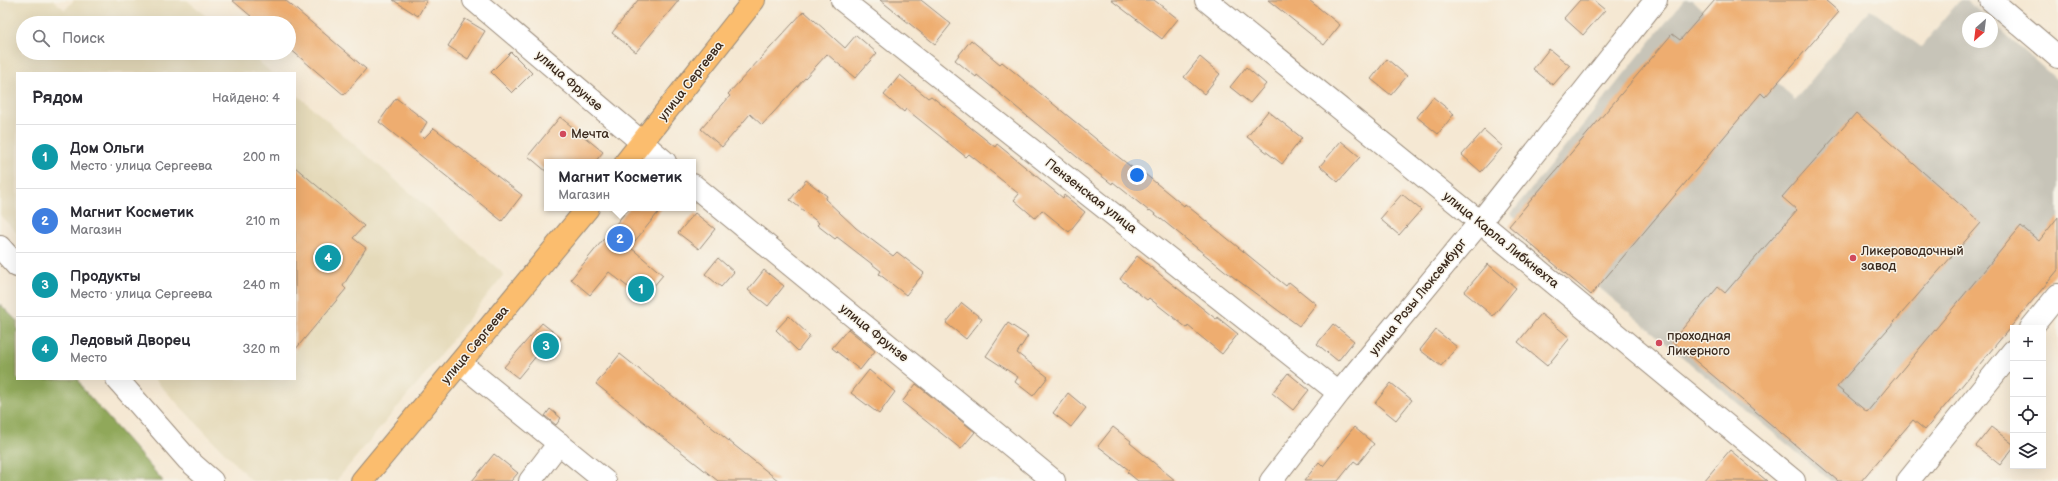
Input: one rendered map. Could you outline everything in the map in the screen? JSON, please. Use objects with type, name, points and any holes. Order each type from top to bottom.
[{"type":"main road","name":"улица Сергеева","points":[[629,159],[754,0]]},
{"type":"main road","name":"улица Сергеева","points":[[362,481],[586,211]]},
{"type":"street","name":"улица Фрунзе","points":[[474,0],[661,159]]},
{"type":"street","name":"Пензенская улица","points":[[842,0],[1339,392]]},
{"type":"street","name":"улица Карла Либкнехта","points":[[1206,0],[1480,222],[1794,481]]},
{"type":"street","name":"улица Розы Люксембург","points":[[1271,481],[1339,392],[1480,222],[1656,0]]},
{"type":"street","points":[[1991,0],[2058,57]]},
{"type":"street","name":"улица Фрунзе","points":[[696,187],[1054,481]]},
{"type":"street","points":[[0,247],[16,265]]},
{"type":"street","points":[[2033,325],[2058,295]]},
{"type":"street","points":[[1908,481],[2010,355]]},
{"type":"street","points":[[460,363],[605,481]]},
{"type":"street","points":[[118,380],[188,460],[212,481]]},
{"type":"street","points":[[530,481],[559,443]]},
{"type":"shaded area","points":[[0,0],[53,0],[65,10],[74,0],[187,0],[206,16],[16,16],[16,60],[256,60],[271,72],[16,72],[16,232],[0,215]]},
{"type":"shaded area","points":[[1684,0],[1692,0],[1795,100],[1870,9],[1921,47],[1960,0],[1967,0],[1980,12],[1962,12],[1962,48],[1998,48],[1998,27],[2058,81],[2058,242],[1845,481],[1831,481],[1511,214]]},
{"type":"shaded area","points":[[296,94],[504,274],[426,373],[336,481],[252,481],[155,380],[296,380]]},
{"type":"green space","points":[[0,304],[16,320],[16,380],[78,380],[83,389],[163,481],[0,481]]},
{"type":"building","points":[[232,0],[285,0],[366,69],[344,95],[296,54],[296,16],[251,16]]},
{"type":"building","points":[[393,0],[427,0],[418,16]]},
{"type":"building","points":[[638,0],[679,0],[636,52],[612,33]]},
{"type":"building","points":[[880,0],[921,0],[951,24],[935,44]]},
{"type":"building","points":[[1111,0],[1154,0],[1178,19],[1162,39]]},
{"type":"building","points":[[1268,0],[1309,0],[1340,25],[1324,45]]},
{"type":"building","points":[[1580,0],[1593,0],[1605,10],[1583,35],[1564,18]]},
{"type":"building","points":[[1715,0],[1825,0],[1839,12],[1765,97],[1761,93],[1591,295],[1509,226],[1672,34],[1680,40]]},
{"type":"building","points":[[804,11],[845,48],[856,35],[877,53],[855,78],[827,54],[762,125],[750,114],[722,147],[701,129],[730,96],[728,94]]},
{"type":"building","points":[[465,19],[485,31],[468,59],[448,46]]},
{"type":"building","points":[[971,40],[1000,64],[1002,62],[1143,176],[1145,174],[1184,206],[1185,204],[1286,286],[1289,282],[1316,304],[1299,326],[1224,270],[1150,210],[1149,211],[1113,182],[1112,184],[1077,157],[977,75],[976,77],[955,60]]},
{"type":"building","points":[[1549,49],[1570,66],[1553,85],[1533,69]]},
{"type":"building","points":[[511,52],[532,73],[512,93],[491,72]]},
{"type":"building","points":[[1200,57],[1220,74],[1204,94],[1184,77]]},
{"type":"building","points":[[1387,59],[1407,76],[1391,95],[1371,79]]},
{"type":"building","points":[[1246,67],[1266,84],[1250,103],[1230,87]]},
{"type":"building","points":[[900,75],[928,98],[931,96],[995,147],[997,144],[1063,198],[1064,195],[1085,212],[1069,232],[1042,210],[1035,218],[1014,200],[1019,194],[969,154],[966,157],[906,109],[904,112],[884,95]]},
{"type":"building","points":[[1433,97],[1454,114],[1438,134],[1417,117]]},
{"type":"building","points":[[396,98],[427,122],[420,134],[424,138],[434,128],[522,195],[502,221],[379,122]]},
{"type":"building","points":[[1268,111],[1302,138],[1282,164],[1247,137]]},
{"type":"building","points":[[1856,113],[1981,223],[1837,387],[1867,412],[2021,226],[2039,241],[2058,217],[2058,270],[2012,325],[2010,325],[2010,328],[1925,430],[1913,420],[1861,481],[1838,481],[1672,341],[1718,287],[1725,293],[1797,210],[1782,197]]},
{"type":"building","name":"Мечта","points":[[560,117],[603,152],[597,159],[544,159],[544,169],[528,156]]},
{"type":"building","points":[[1484,130],[1503,147],[1481,172],[1462,155]]},
{"type":"building","points":[[1341,141],[1360,157],[1338,182],[1320,166]]},
{"type":"building","points":[[296,168],[364,226],[353,238],[366,248],[343,286],[346,289],[296,349]]},
{"type":"building","points":[[806,180],[827,196],[825,199],[856,228],[893,256],[897,252],[924,273],[906,295],[879,274],[881,271],[837,237],[835,239],[817,225],[819,223],[790,200]]},
{"type":"building","points":[[1402,194],[1421,210],[1399,235],[1380,219]]},
{"type":"building","points":[[627,211],[660,211],[630,247],[663,275],[643,299],[609,272],[590,295],[571,279]]},
{"type":"building","points":[[695,213],[715,229],[699,249],[678,233]]},
{"type":"building","points":[[1137,256],[1216,319],[1217,317],[1238,334],[1222,354],[1188,326],[1187,328],[1149,298],[1147,300],[1120,279]]},
{"type":"building","points":[[718,258],[734,272],[721,287],[705,274]]},
{"type":"building","points":[[1488,264],[1516,288],[1493,316],[1464,292]]},
{"type":"building","points":[[764,270],[784,286],[768,306],[748,290]]},
{"type":"building","points":[[962,303],[982,319],[966,339],[946,323]]},
{"type":"building","points":[[1541,314],[1570,338],[1547,366],[1518,342]]},
{"type":"building","points":[[789,316],[810,336],[798,351],[776,330]]},
{"type":"building","points":[[542,323],[561,338],[548,354],[542,349],[518,378],[504,367]]},
{"type":"building","points":[[1008,323],[1028,336],[1017,353],[1048,377],[1033,396],[1015,382],[1018,377],[986,356]]},
{"type":"building","points":[[1333,324],[1354,341],[1338,361],[1317,344]]},
{"type":"building","points":[[848,329],[875,351],[860,370],[832,348]]},
{"type":"building","points":[[1436,330],[1457,347],[1441,366],[1420,350]]},
{"type":"building","points":[[620,354],[779,481],[718,481],[596,384]]},
{"type":"building","points":[[869,370],[895,392],[879,414],[851,393]]},
{"type":"building","points":[[1288,373],[1309,390],[1293,410],[1272,393]]},
{"type":"building","points":[[1391,383],[1412,400],[1396,420],[1375,403]]},
{"type":"building","points":[[916,384],[975,432],[961,449],[902,402]]},
{"type":"building","points":[[1068,393],[1086,408],[1071,427],[1053,413]]},
{"type":"building","points":[[550,409],[561,418],[556,425],[545,416]]},
{"type":"building","points":[[1113,427],[1176,481],[1138,481],[1127,472],[1129,470],[1098,446]]},
{"type":"building","points":[[1354,427],[1374,444],[1358,464],[1354,461],[1338,481],[1304,481],[1319,462],[1323,466]]},
{"type":"building","points":[[1991,427],[2010,442],[2010,452],[2000,465],[1976,446]]},
{"type":"building","points":[[1730,450],[1767,481],[1704,481]]},
{"type":"building","points":[[494,454],[518,473],[511,481],[472,481]]},
{"type":"place","name":"Мечта","points":[[563,134]]},
{"type":"place","name":"Магнит Косметик","points":[[620,239]]},
{"type":"place","name":"Ледовый Дворец","points":[[328,258]]},
{"type":"place","name":"Ликероводочный завод","points":[[1853,258]]},
{"type":"place","name":"Дом Ольги","points":[[641,289]]},
{"type":"place","name":"проходная Ликерного","points":[[1659,343]]},
{"type":"place","name":"Продукты","points":[[546,346]]}]
